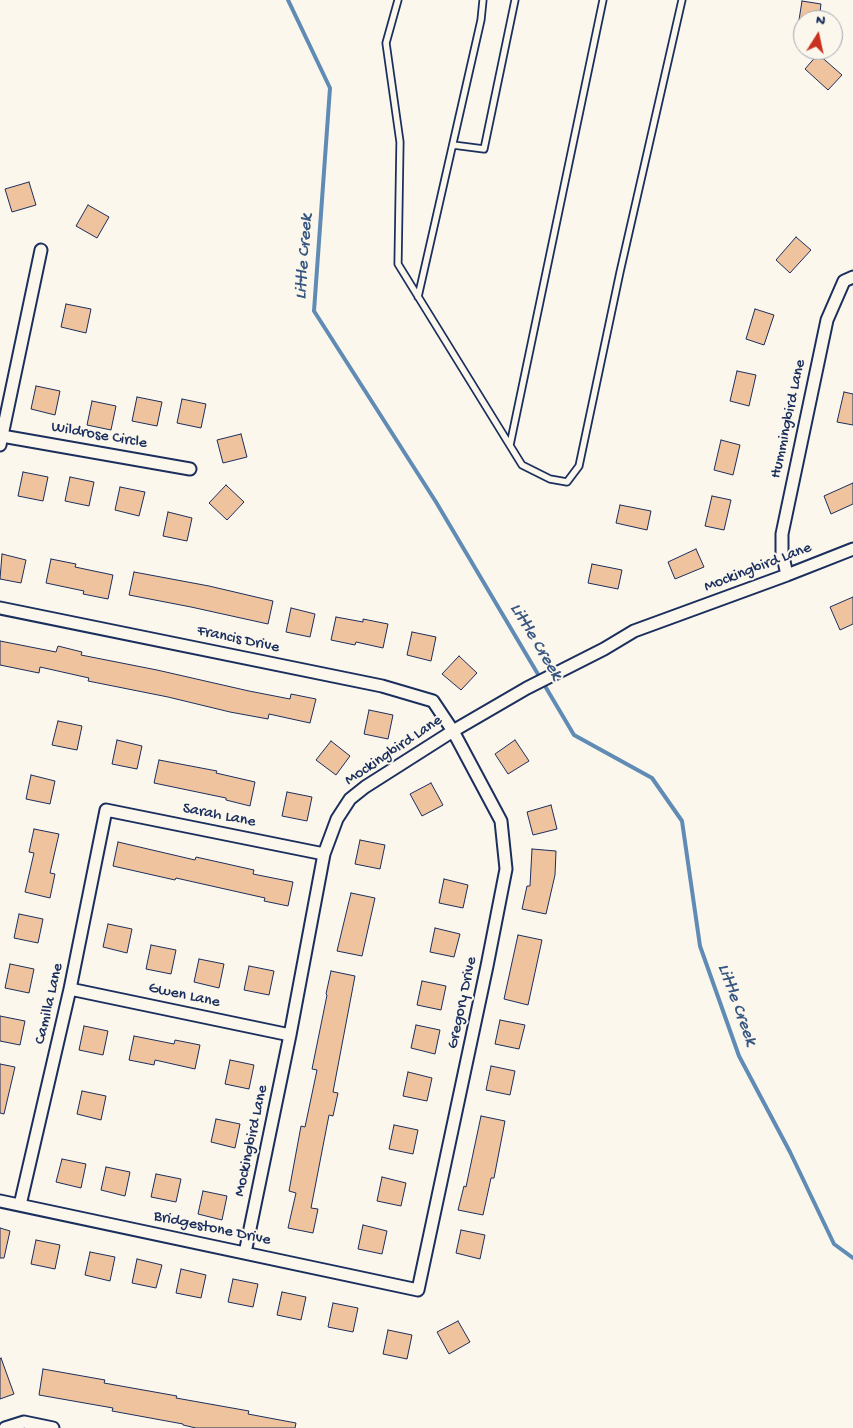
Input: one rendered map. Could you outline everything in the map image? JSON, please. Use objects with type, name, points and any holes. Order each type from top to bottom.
[{"type":"street","points":[[1,440],[41,250]]},
{"type":"street","name":"Hummingbird Lane","points":[[787,575],[782,552],[784,525],[827,320],[844,281],[853,277]]},
{"type":"street","name":"Wildrose Circle","points":[[1,440],[190,469]]},
{"type":"street","name":"Mockingbird Lane","points":[[245,1253],[290,1035],[324,854],[337,819],[350,799],[365,786],[453,731],[527,688],[563,671],[634,632],[853,549]]},
{"type":"street","name":"Francis Drive","points":[[0,608],[382,686],[433,701],[453,731]]},
{"type":"street","name":"Gregory Drive","points":[[418,1290],[488,966],[506,869],[501,821],[453,731]]},
{"type":"street","name":"Sarah Lane","points":[[106,810],[324,854]]},
{"type":"street","name":"Camilla Lane","points":[[20,1205],[70,989],[106,810]]},
{"type":"street","name":"Gwen Lane","points":[[70,989],[290,1035]]},
{"type":"street","name":"Bridgestone Drive","points":[[0,1201],[418,1290]]},
{"type":"street","points":[[5,1428],[24,1422],[53,1428]]},
{"type":"lane","points":[[398,0],[386,43],[400,142],[398,264],[522,464],[550,479],[567,482],[579,466],[620,272],[682,0]]},
{"type":"lane","points":[[418,297],[481,20],[483,0]]},
{"type":"lane","points":[[453,145],[484,149],[516,0]]},
{"type":"lane","points":[[510,445],[603,0]]},
{"type":"building","points":[[802,1],[821,4],[820,10],[801,10]]},
{"type":"building","points":[[813,60],[825,60],[842,75],[828,90],[805,69]]},
{"type":"building","points":[[29,182],[36,205],[12,212],[5,189]]},
{"type":"building","points":[[88,205],[109,217],[97,238],[76,226]]},
{"type":"building","points":[[796,237],[811,250],[790,273],[776,260]]},
{"type":"building","points":[[66,304],[91,309],[86,333],[61,327]]},
{"type":"building","points":[[755,309],[774,315],[764,345],[746,339]]},
{"type":"building","points":[[737,371],[756,375],[749,406],[730,401]]},
{"type":"building","points":[[36,386],[60,391],[55,415],[31,409]]},
{"type":"building","points":[[844,392],[853,394],[853,425],[837,422]]},
{"type":"building","points":[[137,397],[162,402],[157,426],[132,421]]},
{"type":"building","points":[[182,399],[206,404],[201,428],[177,423]]},
{"type":"building","points":[[92,401],[116,406],[111,430],[87,425]]},
{"type":"building","points":[[241,434],[247,457],[223,463],[217,440]]},
{"type":"building","points":[[721,440],[740,445],[733,475],[714,470]]},
{"type":"building","points":[[23,472],[48,477],[43,501],[18,496]]},
{"type":"building","points":[[70,477],[94,482],[89,506],[65,501]]},
{"type":"building","points":[[853,483],[853,504],[831,514],[824,496]]},
{"type":"building","points":[[226,485],[244,502],[227,520],[209,503]]},
{"type":"building","points":[[120,487],[145,492],[139,516],[115,510]]},
{"type":"building","points":[[712,496],[731,500],[724,530],[705,526]]},
{"type":"building","points":[[620,505],[651,511],[647,530],[616,523]]},
{"type":"building","points":[[168,512],[192,518],[187,541],[163,536]]},
{"type":"building","points":[[696,549],[704,567],[675,579],[668,562]]},
{"type":"building","points":[[2,554],[26,560],[21,583],[0,579]]},
{"type":"building","points":[[51,559],[76,564],[75,567],[113,575],[108,599],[83,594],[84,591],[46,583]]},
{"type":"building","points":[[592,564],[622,570],[618,589],[588,583]]},
{"type":"building","points":[[134,572],[209,586],[273,601],[268,624],[129,595]]},
{"type":"building","points":[[853,597],[853,624],[840,630],[830,607]]},
{"type":"building","points":[[291,608],[315,614],[310,637],[286,632]]},
{"type":"building","points":[[336,617],[363,622],[363,619],[388,624],[383,648],[356,642],[355,645],[331,640]]},
{"type":"building","points":[[412,632],[436,637],[431,661],[407,655]]},
{"type":"building","points":[[0,641],[56,652],[58,646],[82,652],[81,655],[249,691],[290,699],[291,694],[316,699],[310,723],[269,714],[268,719],[88,681],[89,678],[40,667],[39,673],[0,665]]},
{"type":"building","points":[[459,656],[477,673],[461,690],[442,674]]},
{"type":"building","points":[[369,710],[393,715],[388,739],[364,734]]},
{"type":"building","points":[[58,721],[82,726],[77,750],[52,745]]},
{"type":"building","points":[[117,740],[142,746],[137,769],[112,764]]},
{"type":"building","points":[[515,740],[529,761],[508,774],[495,754]]},
{"type":"building","points":[[331,741],[350,756],[336,775],[316,760]]},
{"type":"building","points":[[159,760],[217,771],[216,773],[255,782],[250,806],[226,800],[226,798],[154,783]]},
{"type":"building","points":[[31,775],[55,781],[50,804],[26,799]]},
{"type":"building","points":[[431,783],[443,805],[422,816],[410,794]]},
{"type":"building","points":[[287,792],[312,797],[307,821],[282,816]]},
{"type":"building","points":[[551,805],[557,829],[533,835],[527,812]]},
{"type":"building","points":[[34,829],[59,834],[50,873],[55,874],[50,898],[25,892],[34,853],[29,852]]},
{"type":"building","points":[[360,840],[385,845],[380,869],[355,864]]},
{"type":"building","points":[[118,842],[195,860],[196,857],[254,870],[253,874],[293,882],[288,906],[264,901],[265,898],[113,866]]},
{"type":"building","points":[[532,849],[556,851],[555,875],[546,914],[522,909],[527,886],[530,886]]},
{"type":"building","points":[[444,879],[468,885],[463,908],[439,903]]},
{"type":"building","points":[[351,893],[375,898],[362,956],[337,951]]},
{"type":"building","points":[[19,914],[43,919],[38,943],[14,938]]},
{"type":"building","points":[[108,924],[132,929],[127,953],[103,947]]},
{"type":"building","points":[[435,928],[460,934],[454,957],[430,952]]},
{"type":"building","points":[[518,935],[542,940],[528,1005],[504,999]]},
{"type":"building","points":[[151,945],[176,950],[171,974],[146,969]]},
{"type":"building","points":[[199,959],[224,964],[219,988],[194,982]]},
{"type":"building","points":[[10,964],[34,969],[29,993],[5,988]]},
{"type":"building","points":[[249,966],[274,971],[269,995],[244,990]]},
{"type":"building","points":[[331,971],[355,976],[333,1092],[338,1093],[333,1116],[329,1115],[311,1208],[318,1209],[313,1233],[288,1228],[296,1193],[289,1191],[301,1126],[305,1127],[317,1070],[312,1069]]},
{"type":"building","points":[[422,981],[446,986],[441,1010],[417,1005]]},
{"type":"building","points":[[0,1016],[25,1021],[20,1045],[0,1041]]},
{"type":"building","points":[[500,1020],[525,1025],[519,1049],[495,1044]]},
{"type":"building","points":[[416,1025],[440,1030],[435,1054],[411,1048]]},
{"type":"building","points":[[84,1026],[108,1031],[103,1055],[79,1050]]},
{"type":"building","points":[[134,1036],[174,1044],[175,1040],[200,1045],[195,1069],[155,1060],[154,1065],[129,1060]]},
{"type":"building","points":[[230,1060],[254,1065],[249,1089],[225,1084]]},
{"type":"building","points":[[0,1064],[15,1067],[4,1114],[0,1113]]},
{"type":"building","points":[[491,1066],[515,1071],[510,1095],[486,1090]]},
{"type":"building","points":[[408,1072],[432,1078],[427,1101],[403,1096]]},
{"type":"building","points":[[82,1091],[106,1096],[101,1120],[77,1114]]},
{"type":"building","points":[[481,1116],[505,1121],[494,1178],[491,1178],[483,1215],[458,1210],[464,1186],[466,1187]]},
{"type":"building","points":[[216,1119],[240,1124],[235,1148],[211,1142]]},
{"type":"building","points":[[394,1125],[418,1130],[413,1154],[389,1149]]},
{"type":"building","points":[[62,1159],[86,1164],[81,1188],[56,1182]]},
{"type":"building","points":[[106,1167],[130,1172],[125,1196],[101,1190]]},
{"type":"building","points":[[156,1174],[181,1179],[176,1202],[151,1197]]},
{"type":"building","points":[[382,1177],[406,1183],[401,1206],[377,1201]]},
{"type":"building","points":[[203,1191],[227,1196],[222,1220],[198,1214]]},
{"type":"building","points":[[363,1225],[387,1231],[382,1254],[358,1249]]},
{"type":"building","points":[[0,1228],[10,1231],[4,1258],[0,1258]]},
{"type":"building","points":[[461,1230],[485,1235],[480,1259],[456,1253]]},
{"type":"building","points":[[36,1240],[60,1245],[55,1269],[31,1264]]},
{"type":"building","points":[[90,1252],[115,1257],[110,1281],[85,1275]]},
{"type":"building","points":[[137,1259],[162,1265],[156,1288],[132,1283]]},
{"type":"building","points":[[181,1269],[206,1275],[201,1298],[176,1293]]},
{"type":"building","points":[[233,1279],[258,1284],[253,1307],[228,1302]]},
{"type":"building","points":[[282,1292],[306,1297],[301,1320],[277,1315]]},
{"type":"building","points":[[333,1303],[358,1308],[353,1332],[328,1327]]},
{"type":"building","points":[[458,1321],[470,1342],[449,1354],[437,1332]]},
{"type":"building","points":[[388,1330],[412,1335],[407,1359],[383,1354]]},
{"type":"building","points":[[0,1359],[14,1394],[0,1399]]},
{"type":"building","points":[[43,1369],[105,1380],[104,1383],[177,1396],[176,1398],[249,1411],[248,1414],[296,1423],[295,1428],[196,1428],[112,1411],[113,1408],[39,1395]]},
{"type":"waterway","name":"Little Creek","points":[[288,0],[330,88],[314,311],[436,502],[574,735],[652,778],[682,821],[700,946],[739,1056],[790,1152],[834,1244],[853,1258]]}]
